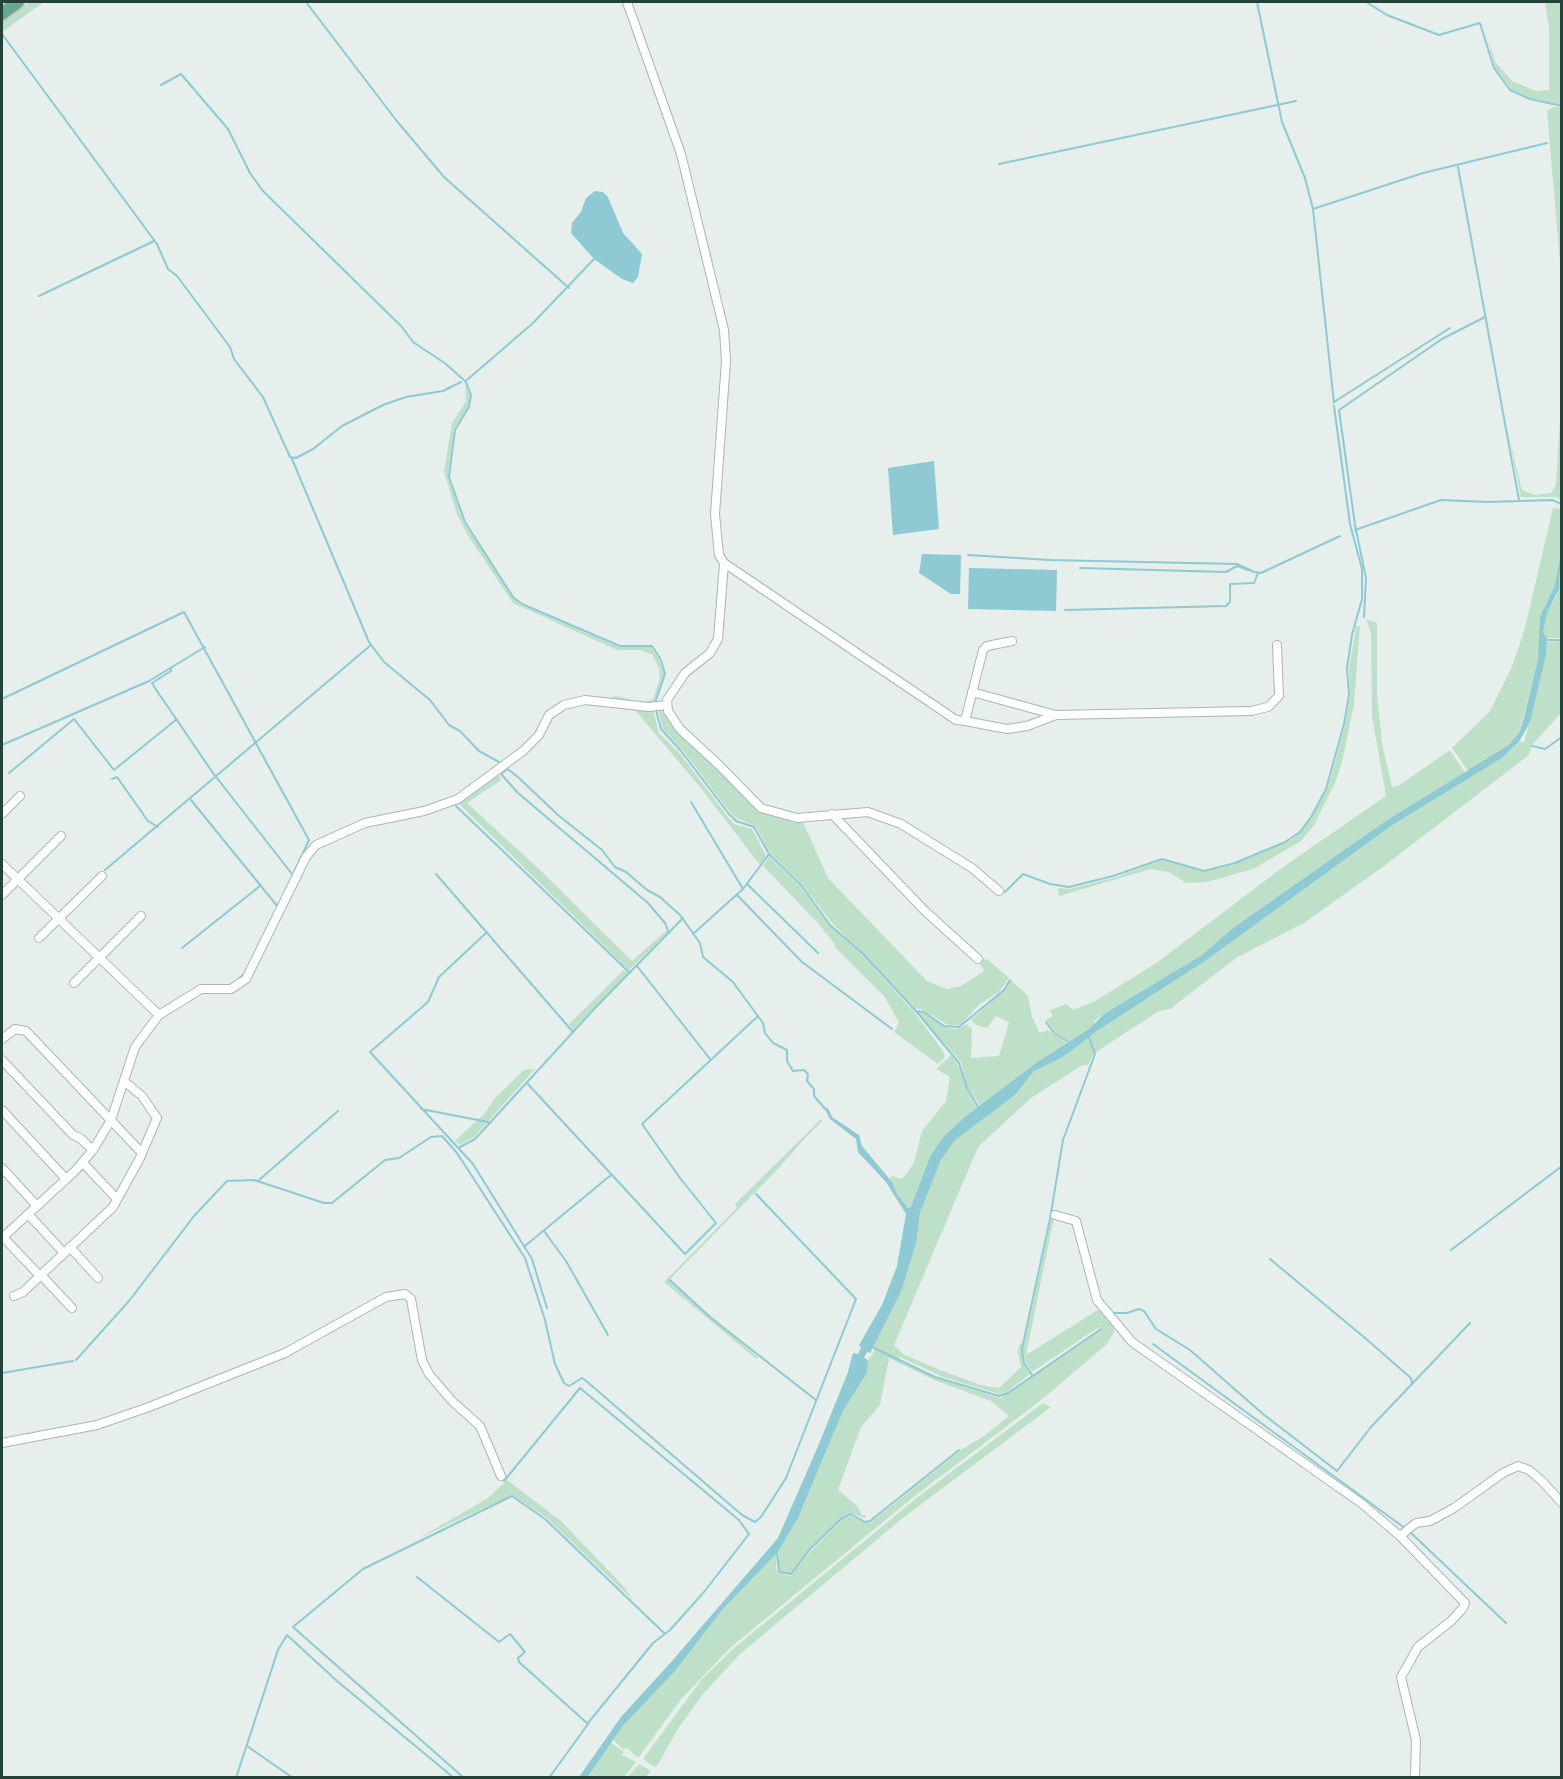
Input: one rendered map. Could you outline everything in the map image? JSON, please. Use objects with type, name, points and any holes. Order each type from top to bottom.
[{"type":"main road","points":[[2,14],[18,2]]},
{"type":"street","points":[[627,2],[681,154],[724,330],[726,361],[715,514],[716,542],[719,555],[724,563],[952,718],[1014,729],[1056,716],[1236,712],[1268,707],[1279,696],[1277,645]]},
{"type":"street","points":[[724,563],[718,639],[710,653],[680,680],[669,695],[666,705],[680,729],[760,808],[788,817],[868,812],[901,824],[972,868],[999,891]]},
{"type":"street","points":[[965,721],[983,650],[987,646],[1012,641]]},
{"type":"street","points":[[972,692],[1056,716]]},
{"type":"street","points":[[72,1308],[2,1238],[83,1163],[93,1150],[111,1120],[135,1047],[159,1015],[201,989],[231,988],[246,979],[306,856],[316,845],[364,823],[446,805],[530,745],[554,710],[573,702],[609,701],[649,707],[666,705]]},
{"type":"street","points":[[2,814],[20,796]]},
{"type":"street","points":[[832,814],[925,911],[978,959]]},
{"type":"street","points":[[2,895],[61,836]]},
{"type":"street","points":[[2,864],[159,1015]]},
{"type":"street","points":[[39,938],[102,876]]},
{"type":"street","points":[[74,983],[141,916]]},
{"type":"street","points":[[2,1039],[15,1029],[26,1030],[142,1153]]},
{"type":"street","points":[[2,1060],[73,1135],[93,1150]]},
{"type":"street","points":[[14,1296],[19,1295],[113,1207],[142,1153],[157,1118],[142,1096],[124,1081]]},
{"type":"street","points":[[2,1110],[66,1179]]},
{"type":"street","points":[[83,1163],[117,1199]]},
{"type":"street","points":[[2,1168],[37,1206]]},
{"type":"street","points":[[28,1214],[98,1278]]},
{"type":"street","points":[[1055,1215],[1076,1221],[1096,1300],[1132,1342],[1361,1503],[1400,1536],[1465,1603],[1464,1608],[1451,1621],[1418,1647],[1401,1677],[1416,1740],[1415,1778]]},
{"type":"street","points":[[2,1443],[97,1425],[149,1407],[285,1353],[386,1298],[405,1294],[411,1299],[423,1360],[429,1374],[452,1401],[480,1426],[501,1476]]},
{"type":"street","points":[[1400,1536],[1416,1523],[1430,1521],[1454,1508],[1503,1473],[1518,1466],[1529,1470],[1562,1503]]},
{"type":"green space","points":[[29,2],[44,2],[2,32],[2,22]]},
{"type":"green space","points":[[1545,2],[1561,2],[1561,105],[1530,98],[1511,89],[1495,68],[1488,40],[1496,63],[1512,81],[1536,91],[1549,90],[1549,28]]},
{"type":"green space","points":[[1553,107],[1561,107],[1561,274],[1547,111]]},
{"type":"green space","points":[[465,382],[470,395],[468,408],[454,429],[448,477],[464,523],[519,604],[619,647],[644,645],[651,647],[660,661],[664,675],[655,704],[641,706],[611,697],[617,696],[642,703],[653,699],[660,678],[659,668],[652,654],[640,650],[617,650],[513,603],[467,534],[457,514],[444,472],[452,423],[466,401]]},
{"type":"green space","points":[[1561,405],[1561,502],[1557,497],[1521,497],[1508,433],[1522,490],[1534,495],[1551,493],[1556,485]]},
{"type":"green space","points":[[1553,508],[1561,509],[1561,552],[1555,585],[1544,608],[1538,659],[1520,731],[1496,756],[1468,771],[1452,748],[1490,711],[1511,669],[1525,628]]},
{"type":"green space","points":[[1561,575],[1561,638],[1547,638],[1543,632],[1547,613],[1557,595]]},
{"type":"green space","points":[[1366,619],[1377,623],[1377,694],[1382,743],[1392,787],[1398,786],[1450,750],[1465,773],[1384,822],[1233,928],[1202,955],[1095,1020],[1093,1026],[1070,1042],[1055,1032],[1046,1020],[1053,1016],[1050,1010],[1066,1004],[1073,1010],[1095,1001],[1155,964],[1283,867],[1386,796],[1372,716],[1371,632]]},
{"type":"green space","points":[[1356,626],[1360,626],[1354,704],[1342,762],[1335,783],[1314,825],[1301,841],[1253,869],[1207,882],[1186,883],[1169,872],[1151,869],[1059,896],[1058,888],[1069,889],[1113,878],[1162,860],[1204,872],[1235,864],[1293,839],[1311,818],[1327,789],[1334,766],[1350,696],[1349,669]]},
{"type":"green space","points":[[1561,641],[1561,713],[1532,745],[1529,755],[1384,866],[1304,923],[1236,958],[1170,1009],[1159,1011],[1102,1048],[1093,1055],[1088,1065],[1081,1066],[1031,1098],[978,1147],[894,1345],[903,1354],[940,1370],[981,1385],[999,1388],[1021,1367],[1018,1352],[1020,1343],[1022,1344],[1023,1363],[1030,1374],[1007,1392],[999,1394],[943,1377],[900,1357],[898,1360],[936,1378],[1000,1398],[1102,1329],[1101,1327],[1096,1329],[1032,1372],[1026,1363],[1023,1349],[1052,1215],[1054,1218],[1026,1355],[1098,1310],[1112,1322],[1114,1332],[1107,1344],[1040,1401],[916,1495],[731,1647],[682,1698],[638,1758],[613,1740],[622,1727],[675,1671],[723,1609],[777,1553],[778,1573],[791,1576],[794,1571],[791,1574],[779,1572],[779,1550],[798,1518],[843,1411],[867,1373],[868,1360],[874,1352],[873,1346],[901,1292],[916,1244],[920,1213],[941,1160],[955,1139],[1015,1095],[1034,1071],[1063,1057],[1100,1029],[1208,959],[1391,826],[1502,758],[1521,741],[1524,743],[1546,655],[1547,642]],"holes":[[[889,1358],[934,1380],[991,1401],[1009,1416],[984,1436],[961,1450],[870,1523],[851,1516],[842,1520],[796,1569],[809,1549],[841,1519],[851,1513],[865,1518],[866,1515],[862,1515],[856,1505],[838,1490],[861,1427],[880,1405]]]},
{"type":"green space","points":[[658,709],[666,713],[753,805],[773,815],[802,820],[828,878],[927,981],[947,989],[961,986],[984,971],[978,961],[981,958],[988,960],[1009,978],[999,992],[980,1004],[960,1025],[948,1025],[923,1010],[915,1008],[832,923],[801,883],[770,853],[756,827],[733,816],[685,753],[663,729]]},
{"type":"green space","points":[[635,710],[653,710],[659,733],[681,755],[727,816],[734,824],[752,829],[766,856],[760,865],[700,787]]},
{"type":"green space","points":[[499,775],[501,780],[467,803],[540,870],[632,961],[667,930],[668,932],[629,970],[458,803]]},
{"type":"green space","points":[[769,856],[800,886],[829,925],[862,955],[914,1012],[943,1051],[945,1057],[938,1064],[894,1032],[899,1023],[885,997],[834,946],[835,944],[817,922],[763,866]]},
{"type":"green space","points":[[624,970],[628,973],[573,1030],[569,1024]]},
{"type":"green space","points":[[1011,980],[1028,996],[1032,1017],[1040,1033],[1048,1030],[1068,1044],[1036,1063],[981,1107],[967,1086],[961,1062],[917,1012],[923,1012],[948,1028],[958,1029],[967,1024],[972,1029],[971,1058],[999,1056],[1009,1022],[996,1016],[987,1028],[976,1025],[971,1020],[1004,990]]},
{"type":"green space","points":[[951,1055],[961,1070],[966,1088],[977,1108],[942,1138],[930,1155],[911,1207],[908,1208],[897,1194],[890,1179],[892,1176],[901,1179],[904,1177],[914,1163],[922,1131],[946,1101],[950,1077],[936,1069]]},
{"type":"green space","points":[[535,1069],[474,1137],[460,1145],[455,1141],[484,1114],[496,1097],[524,1070]]},
{"type":"green space","points":[[821,1119],[823,1121],[778,1169],[669,1280],[759,1358],[755,1358],[664,1282],[737,1208],[735,1204]]},
{"type":"green space","points":[[1043,1403],[1051,1407],[904,1517],[740,1654],[703,1694],[679,1727],[655,1767],[643,1759],[702,1679],[733,1649],[918,1497]]},
{"type":"green space","points":[[507,1480],[561,1521],[625,1588],[633,1600],[546,1517],[512,1495],[419,1538],[488,1498]]},
{"type":"green space","points":[[611,1743],[624,1752],[622,1755],[636,1762],[624,1777],[588,1778]]},
{"type":"green space","points":[[639,1764],[651,1771],[646,1777],[628,1777]]},
{"type":"water","points":[[595,191],[603,192],[608,197],[623,233],[642,254],[638,277],[633,283],[622,279],[594,259],[571,233],[572,223],[581,212],[586,198]]},
{"type":"water","points":[[934,461],[939,529],[893,535],[888,468]]},
{"type":"water","points":[[1561,552],[1559,589],[1547,613],[1543,632],[1547,638],[1546,655],[1530,722],[1519,742],[1502,758],[1391,826],[1208,959],[1100,1029],[1063,1057],[1034,1071],[1015,1095],[955,1140],[941,1160],[920,1213],[916,1244],[901,1292],[870,1353],[867,1352],[864,1358],[868,1360],[867,1373],[843,1411],[798,1518],[778,1552],[723,1609],[675,1671],[622,1727],[588,1777],[579,1777],[621,1717],[778,1538],[819,1444],[848,1372],[853,1353],[858,1354],[861,1348],[859,1345],[882,1305],[897,1266],[906,1214],[886,1182],[858,1152],[856,1139],[830,1119],[825,1109],[828,1108],[832,1117],[859,1135],[862,1146],[892,1182],[897,1194],[908,1208],[911,1207],[930,1156],[942,1138],[965,1117],[1036,1063],[1089,1029],[1104,1014],[1202,955],[1233,928],[1384,822],[1509,745],[1520,731],[1524,718],[1538,659],[1540,617],[1555,585]]},
{"type":"water","points":[[922,554],[961,555],[960,594],[951,594],[919,573]]},
{"type":"water","points":[[969,568],[1057,570],[1056,611],[968,609]]},
{"type":"waterway","points":[[306,2],[396,120],[444,177],[569,288]]},
{"type":"waterway","points":[[1257,2],[1282,122],[1305,178],[1313,209]]},
{"type":"waterway","points":[[1366,2],[1387,15],[1439,35],[1480,23],[1494,68],[1510,90],[1530,99],[1562,106]]},
{"type":"waterway","points":[[2,34],[157,244],[168,269],[177,276],[230,347],[234,359],[263,397],[290,457],[296,458],[313,449],[342,426],[383,405],[406,397],[443,391],[461,382]]},
{"type":"waterway","points":[[161,85],[181,74],[228,129],[250,173],[263,191],[402,327],[413,342],[446,364],[466,382],[471,395],[469,407],[455,430],[449,477],[465,522],[513,597],[522,604],[620,646],[652,646],[661,660],[665,674],[656,700]]},
{"type":"waterway","points":[[999,164],[1296,101]]},
{"type":"waterway","points":[[1334,403],[1313,209],[1423,173],[1547,143]]},
{"type":"waterway","points":[[1458,167],[1519,500]]},
{"type":"waterway","points":[[39,296],[154,241]]},
{"type":"waterway","points":[[467,380],[533,323],[594,259]]},
{"type":"waterway","points":[[1364,617],[1366,578],[1355,525],[1339,410],[1442,339],[1485,317]]},
{"type":"waterway","points":[[1334,402],[1450,328]]},
{"type":"waterway","points":[[1005,892],[1023,874],[1050,884],[1069,887],[1113,876],[1162,859],[1204,871],[1235,863],[1285,842],[1300,832],[1311,817],[1326,789],[1344,724],[1349,695],[1347,668],[1352,635],[1362,599],[1362,569],[1350,524],[1334,406]]},
{"type":"waterway","points":[[292,459],[369,642],[384,662],[430,700],[449,725],[460,731],[479,751],[499,762],[519,778],[558,815],[602,850],[615,867],[626,872],[647,890],[660,897],[680,915],[700,943],[703,957],[733,982],[763,1023],[765,1033],[773,1043],[787,1050],[787,1061],[793,1071],[804,1070],[808,1074],[807,1081],[814,1089],[814,1096],[827,1111]]},
{"type":"waterway","points":[[1355,530],[1441,500],[1488,502],[1552,500],[1562,504]]},
{"type":"waterway","points":[[968,555],[1050,560],[1237,564],[1261,573],[1340,536]]},
{"type":"waterway","points":[[1080,568],[1226,572],[1237,566],[1248,570]]},
{"type":"waterway","points":[[1065,610],[1226,606],[1230,602],[1230,584],[1254,583],[1258,573]]},
{"type":"waterway","points":[[2,699],[184,612],[309,840],[285,892]]},
{"type":"waterway","points":[[1546,640],[1562,640]]},
{"type":"waterway","points":[[105,870],[371,645]]},
{"type":"waterway","points":[[2,745],[149,681],[205,647]]},
{"type":"waterway","points":[[171,668],[171,671],[152,683],[213,773],[292,874]]},
{"type":"waterway","points":[[656,710],[661,729],[681,751],[729,814],[736,821],[754,827],[769,854],[801,885],[830,925],[863,954],[916,1011],[959,1063],[967,1088],[980,1110]]},
{"type":"waterway","points":[[9,773],[74,719],[114,770],[177,719]]},
{"type":"waterway","points":[[1532,746],[1545,749],[1562,737]]},
{"type":"waterway","points":[[506,770],[501,774],[518,793],[648,903],[665,923],[669,933]]},
{"type":"waterway","points":[[112,779],[117,777],[148,821],[158,827]]},
{"type":"waterway","points":[[191,800],[278,907]]},
{"type":"waterway","points":[[691,802],[743,889]]},
{"type":"waterway","points":[[456,806],[630,973]]},
{"type":"waterway","points":[[693,934],[743,889],[769,854]]},
{"type":"waterway","points":[[436,874],[573,1032]]},
{"type":"waterway","points":[[747,884],[818,953]]},
{"type":"waterway","points":[[182,948],[260,886]]},
{"type":"waterway","points":[[737,895],[802,962],[892,1029]]},
{"type":"waterway","points":[[460,1147],[475,1139],[596,1007],[683,918]]},
{"type":"waterway","points":[[487,932],[439,977],[428,1002],[370,1052],[473,1164],[532,1259],[547,1308]]},
{"type":"waterway","points":[[637,966],[710,1059]]},
{"type":"waterway","points":[[237,981],[246,972]]},
{"type":"waterway","points":[[916,1011],[924,1012],[944,1026],[959,1027],[1004,990],[1010,980]]},
{"type":"waterway","points":[[527,1083],[685,1254],[716,1223],[680,1178],[642,1124],[758,1016]]},
{"type":"waterway","points":[[1046,1022],[1054,1033],[1070,1043]]},
{"type":"waterway","points":[[1032,1375],[1024,1363],[1022,1349],[1050,1219],[1063,1140],[1095,1054],[1089,1037]]},
{"type":"waterway","points":[[421,1109],[488,1122]]},
{"type":"waterway","points":[[258,1181],[338,1111]]},
{"type":"waterway","points":[[76,1360],[129,1301],[194,1216],[227,1181],[254,1180],[324,1203],[332,1203],[385,1160],[399,1158],[431,1137],[442,1136],[457,1153],[525,1258],[545,1320],[555,1364],[564,1383],[569,1386],[582,1378],[585,1380],[742,1515],[755,1522],[761,1517],[786,1478],[856,1299],[756,1194]]},
{"type":"waterway","points":[[1451,1250],[1562,1166]]},
{"type":"waterway","points":[[525,1246],[611,1175]]},
{"type":"waterway","points":[[544,1231],[566,1261],[608,1335]]},
{"type":"waterway","points":[[1270,1259],[1411,1378],[1412,1383]]},
{"type":"waterway","points":[[670,1280],[711,1318],[816,1400]]},
{"type":"waterway","points":[[1112,1313],[1127,1313],[1139,1309],[1144,1311],[1156,1329],[1190,1350],[1263,1414],[1337,1471],[1371,1427],[1470,1323]]},
{"type":"waterway","points":[[872,1347],[935,1377],[999,1396],[1008,1393],[1101,1329]]},
{"type":"waterway","points":[[1153,1344],[1406,1529]]},
{"type":"waterway","points":[[2,1373],[73,1361]]},
{"type":"waterway","points":[[504,1481],[580,1388],[739,1520],[749,1534],[704,1592],[670,1630],[653,1643],[588,1723]]},
{"type":"waterway","points":[[777,1551],[779,1572],[791,1574],[809,1550],[841,1519],[851,1514],[865,1522],[870,1521],[959,1450]]},
{"type":"waterway","points":[[464,1778],[293,1627],[363,1569],[512,1496],[545,1519],[664,1633]]},
{"type":"waterway","points":[[1410,1532],[1506,1623]]},
{"type":"waterway","points":[[417,1577],[499,1642],[510,1634],[525,1652],[518,1658],[519,1662],[588,1724],[549,1778]]},
{"type":"waterway","points":[[236,1778],[278,1650],[287,1635],[337,1681],[454,1778]]},
{"type":"waterway","points":[[247,1746],[293,1778]]}]
